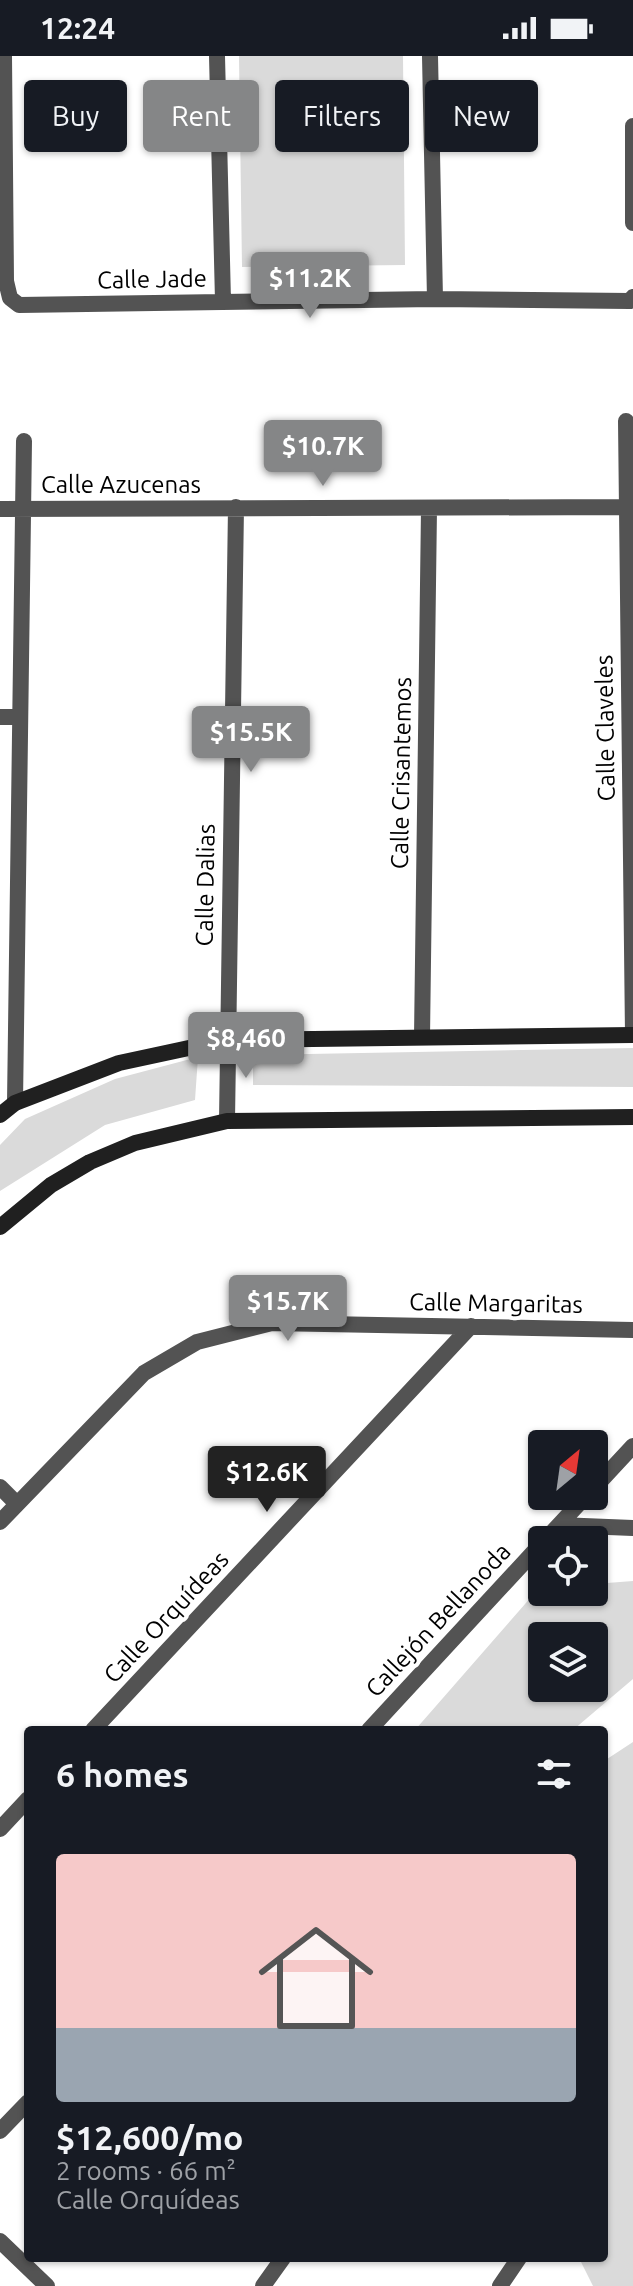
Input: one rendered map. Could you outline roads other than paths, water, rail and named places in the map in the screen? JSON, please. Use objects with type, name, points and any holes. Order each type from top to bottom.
[{"type":"street","name":"Calle Jade","points":[[4,56],[6,281],[14,303],[435,299],[630,301],[633,297]]},
{"type":"street","points":[[217,56],[223,301]]},
{"type":"street","points":[[430,56],[435,299]]},
{"type":"street","points":[[633,126],[633,223]]},
{"type":"street","name":"Calle Claveles","points":[[626,421],[633,1035]]},
{"type":"street","points":[[15,1103],[9,717],[24,441]]},
{"type":"street","name":"Calle Dalias","points":[[227,1121],[236,507]]},
{"type":"street","name":"Calle Azucenas","points":[[0,509],[626,507]]},
{"type":"street","name":"Calle Crisantemos","points":[[422,1037],[429,509]]},
{"type":"street","points":[[0,1115],[15,1103],[119,1063],[226,1040],[633,1035]]},
{"type":"street","points":[[0,1227],[51,1185],[90,1162],[135,1143],[227,1121],[633,1117]]},
{"type":"street","name":"Calle Margaritas","points":[[0,1522],[144,1373],[197,1342],[272,1323],[633,1330]]},
{"type":"street","name":"Calle Orquídeas","points":[[97,1726],[471,1326]]},
{"type":"street","points":[[608,1473],[633,1446]]},
{"type":"street","points":[[0,1487],[17,1504]]},
{"type":"street","name":"Callejón Bellanoda","points":[[559,1525],[573,1510]]},
{"type":"street","points":[[559,1525],[633,1528]]},
{"type":"street","name":"Callejón Bellanoda","points":[[373,1726],[528,1559]]},
{"type":"street","points":[[0,1829],[24,1803]]},
{"type":"street","points":[[0,2131],[24,2106]]},
{"type":"street","points":[[0,2241],[47,2286]]},
{"type":"street","points":[[263,2286],[280,2262]]},
{"type":"street","points":[[500,2286],[516,2262]]}]
